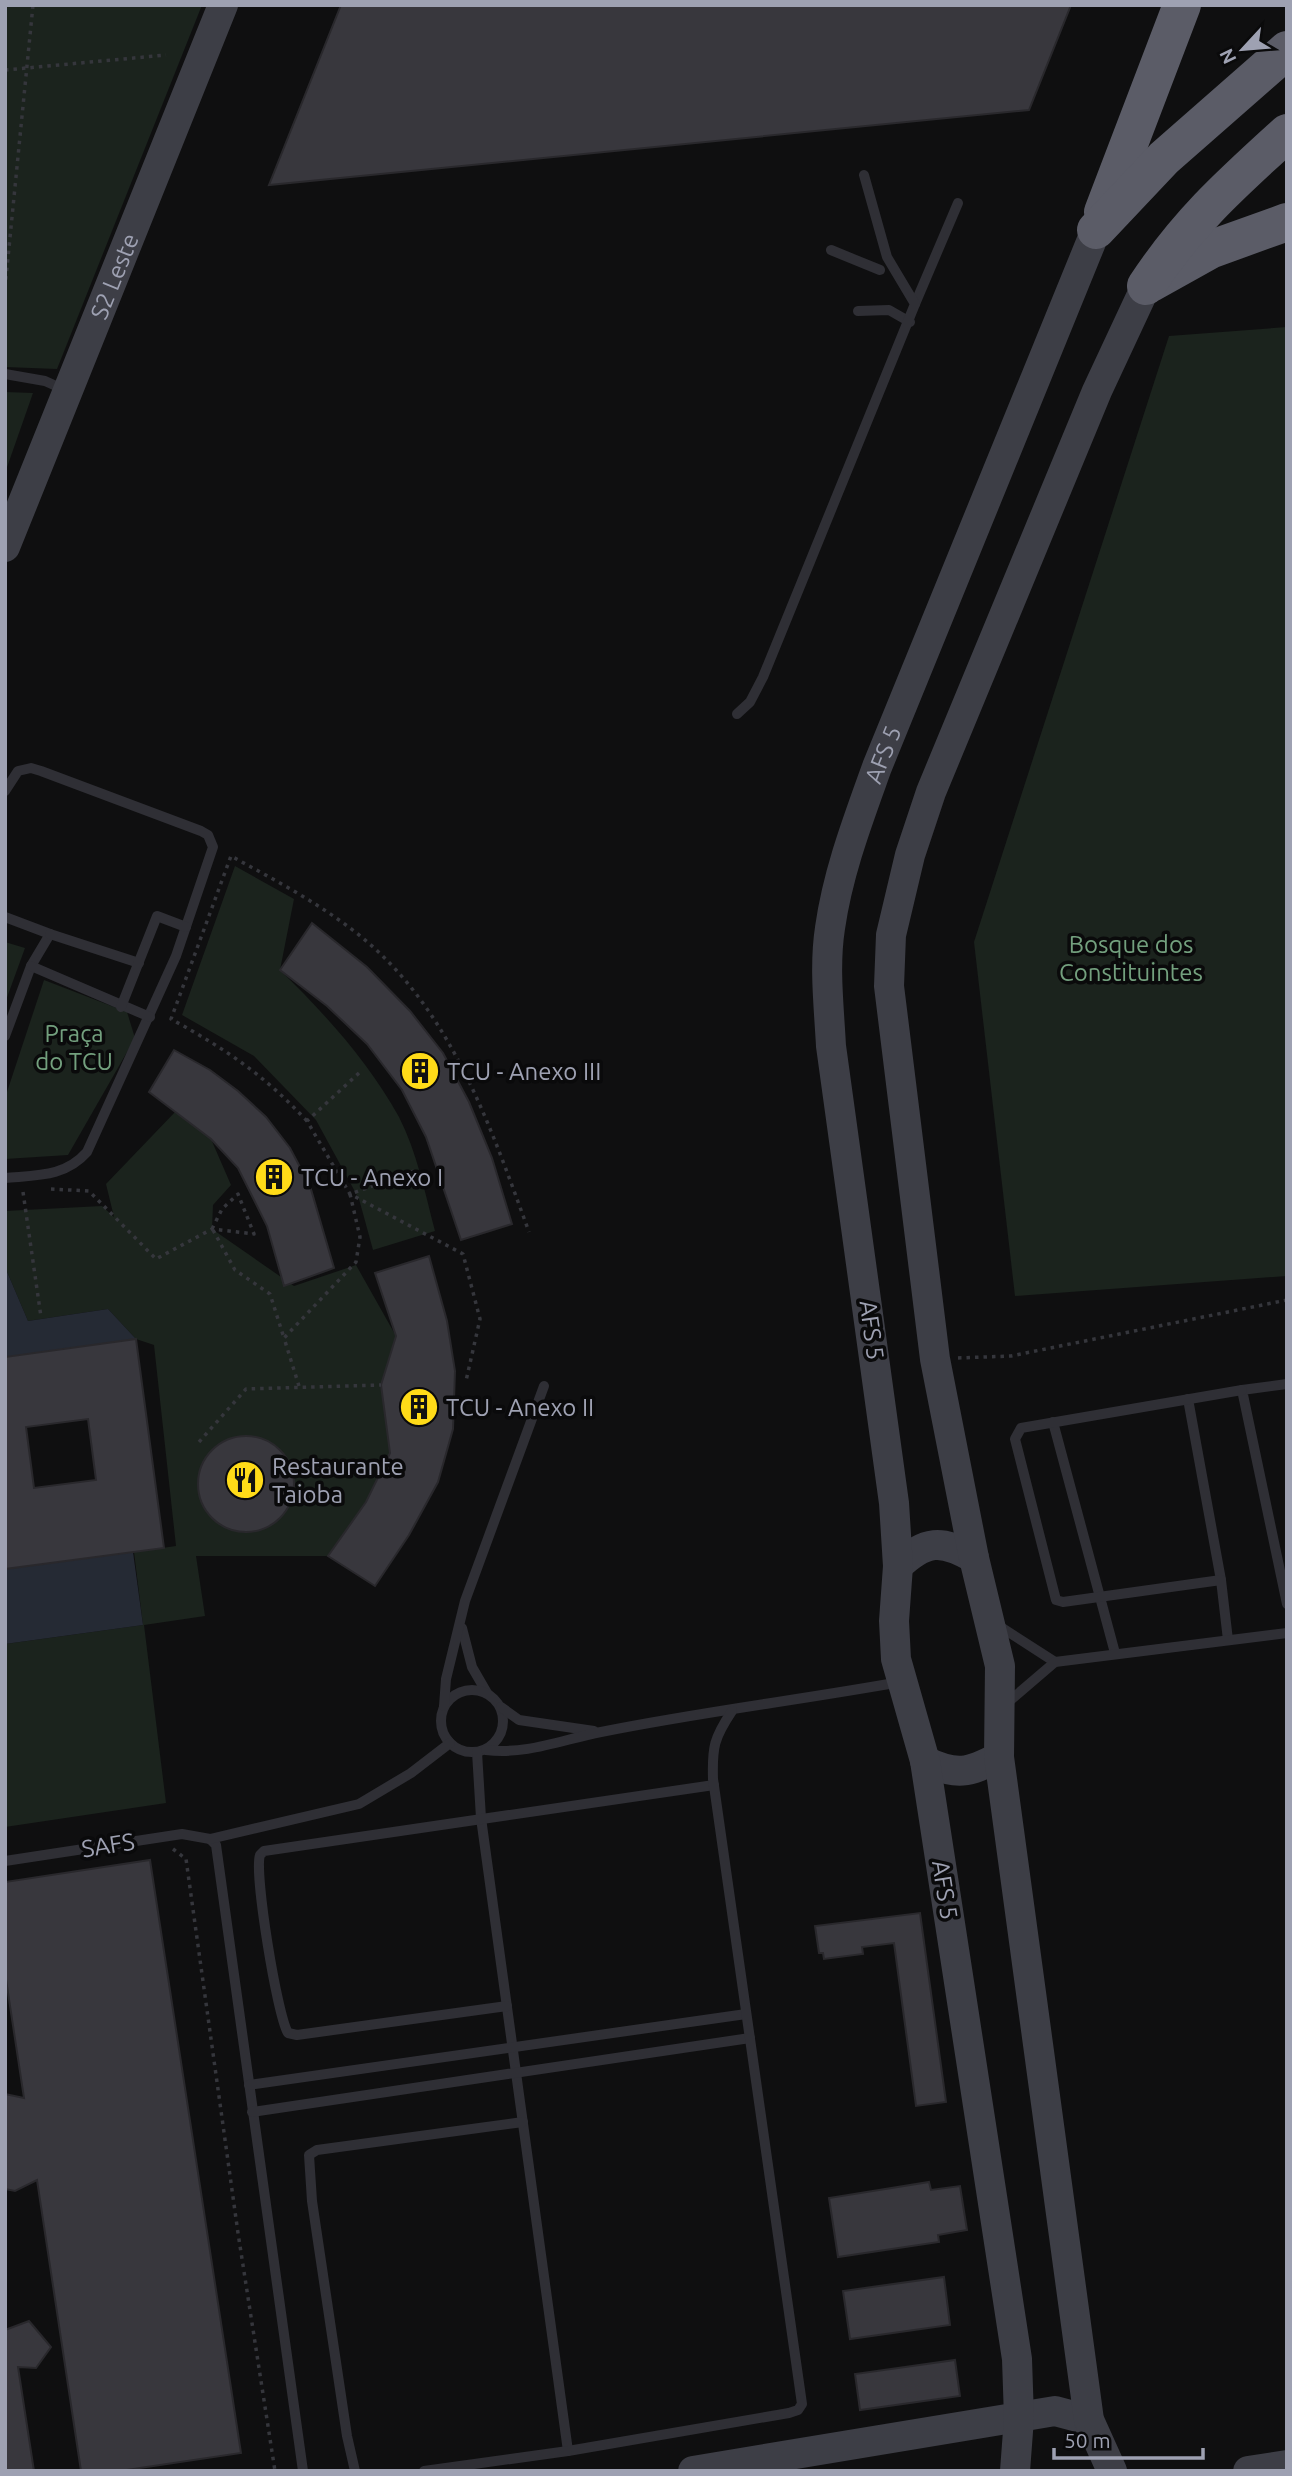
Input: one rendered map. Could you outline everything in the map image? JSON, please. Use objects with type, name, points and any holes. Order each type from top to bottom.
[{"type":"highway","points":[[1096,230],[1182,5]]},
{"type":"highway","points":[[1096,230],[1164,158],[1287,50]]},
{"type":"highway","points":[[1146,286],[1175,242],[1211,202],[1287,134]]},
{"type":"highway","points":[[1146,286],[1212,249],[1287,222]]},
{"type":"main road","name":"S2 Leste","points":[[5,547],[223,5]]},
{"type":"main road","name":"AFS 5","points":[[1014,2471],[1019,2418],[1017,2359],[925,1761],[901,1682],[894,1621],[898,1566],[893,1489],[831,1046],[827,981],[830,929],[845,855],[877,767],[1096,230]]},
{"type":"main road","points":[[1112,2471],[1089,2420],[999,1757],[1000,1666],[974,1558],[934,1359],[890,986],[891,935],[909,855],[931,792],[1097,391],[1146,286]]},
{"type":"main road","points":[[898,1566],[914,1551],[936,1543],[957,1548],[974,1558]]},
{"type":"main road","points":[[925,1761],[945,1770],[964,1772],[999,1757]]},
{"type":"main road","points":[[693,2471],[1055,2411],[1089,2420]]},
{"type":"main road","points":[[1248,2471],[1287,2465]]},
{"type":"lane","points":[[864,174],[887,257],[915,304]]},
{"type":"lane","points":[[737,714],[750,702],[763,677],[958,203]]},
{"type":"lane","points":[[831,250],[880,270]]},
{"type":"lane","points":[[858,311],[889,310],[909,322]]},
{"type":"lane","points":[[5,374],[45,381],[68,391]]},
{"type":"lane","points":[[5,791],[18,771],[31,768],[208,835],[214,848],[150,1017],[87,1152],[61,1173],[5,1178]]},
{"type":"lane","points":[[121,1007],[157,916],[186,927]]},
{"type":"lane","points":[[5,917],[139,963]]},
{"type":"lane","points":[[5,1036],[31,967],[50,933]]},
{"type":"lane","points":[[31,967],[150,1017]]},
{"type":"lane","points":[[1221,1580],[1063,1602],[1052,1594],[1014,1439],[1021,1428],[1287,1384]]},
{"type":"lane","points":[[544,1386],[465,1601],[446,1679],[441,1726],[450,1743],[457,1749],[509,1753],[529,1750],[600,1732],[901,1682]]},
{"type":"lane","points":[[1242,1390],[1286,1598]]},
{"type":"lane","points":[[1188,1399],[1221,1580],[1228,1640]]},
{"type":"lane","points":[[1053,1422],[1115,1653]]},
{"type":"lane","points":[[465,1601],[462,1636],[472,1667],[487,1693],[501,1707],[520,1720],[600,1732]]},
{"type":"lane","points":[[991,1621],[1055,1662]]},
{"type":"lane","points":[[1000,1709],[1055,1662],[1287,1633]]},
{"type":"lane","points":[[444,1706],[458,1692],[478,1690],[487,1693]]},
{"type":"lane","points":[[481,1751],[500,1736],[503,1727],[501,1707]]},
{"type":"lane","points":[[424,2471],[568,2451],[789,2413],[798,2410],[802,2404],[714,1786],[712,1749],[718,1732],[732,1711]]},
{"type":"lane","name":"SAFS","points":[[5,1861],[182,1834],[210,1839],[359,1804],[411,1773],[450,1743]]},
{"type":"lane","points":[[481,1751],[481,1818],[568,2451]]},
{"type":"lane","points":[[507,2006],[297,2035],[288,2033],[276,1986],[258,1860],[264,1852],[481,1818],[714,1786]]},
{"type":"lane","points":[[210,1839],[216,1845],[303,2471]]},
{"type":"lane","points":[[249,2085],[746,2014]]},
{"type":"lane","points":[[252,2112],[750,2038]]},
{"type":"lane","points":[[355,2471],[347,2436],[312,2202],[309,2155],[317,2150],[523,2122]]},
{"type":"path","points":[[5,288],[33,5]]},
{"type":"path","points":[[5,70],[166,55]]},
{"type":"path","points":[[284,1338],[356,1262],[360,1237],[350,1194],[307,1121],[273,1084],[225,1049],[172,1020],[231,856],[301,895],[351,929],[381,956],[424,1006],[467,1074],[485,1113],[529,1232]]},
{"type":"path","points":[[307,1121],[359,1073]]},
{"type":"path","points":[[350,1194],[417,1170]]},
{"type":"path","points":[[30,1189],[22,1188],[41,1317]]},
{"type":"path","points":[[50,1189],[89,1191],[156,1259],[212,1229],[254,1234],[238,1194],[222,1209],[212,1229]]},
{"type":"path","points":[[350,1194],[463,1254],[480,1319],[466,1381]]},
{"type":"path","points":[[212,1229],[235,1270],[270,1294],[299,1386]]},
{"type":"path","points":[[934,1359],[1011,1356],[1287,1300]]},
{"type":"path","points":[[198,1442],[246,1389],[381,1385]]},
{"type":"path","points":[[160,1851],[173,1849],[186,1859],[236,2219],[275,2471]]},
{"type":"green space","points":[[5,5],[202,5],[57,369],[5,367]]},
{"type":"green space","name":"Bosque dos Constituintes","points":[[1287,327],[1287,1276],[1015,1296],[974,942],[1169,336]]},
{"type":"green space","points":[[5,392],[33,393],[5,473]]},
{"type":"green space","points":[[235,866],[294,899],[280,970],[345,1039],[387,1096],[411,1144],[435,1231],[373,1250],[359,1199],[316,1120],[254,1056],[182,1015]]},
{"type":"green space","points":[[5,942],[25,948],[5,1003]]},
{"type":"green space","name":"Praça do TCU","points":[[44,980],[127,1012],[135,1038],[68,1155],[5,1159],[5,1098]]},
{"type":"green space","points":[[176,1111],[211,1139],[231,1185],[213,1205],[212,1229],[294,1286],[356,1265],[396,1336],[381,1385],[390,1453],[366,1502],[328,1556],[196,1556],[205,1616],[144,1625],[166,1803],[5,1827],[5,1644],[143,1625],[134,1552],[176,1546],[154,1345],[136,1339],[108,1309],[28,1321],[5,1267],[5,1211],[102,1206],[114,1217],[106,1184]]},
{"type":"shaded area","points":[[5,1267],[28,1321],[108,1309],[136,1339],[5,1357]]},
{"type":"shaded area","points":[[133,1552],[143,1625],[5,1644],[5,1569]]},
{"type":"building","points":[[341,5],[1071,5],[1029,110],[269,185]]},
{"type":"building","name":"TCU - Anexo III","points":[[312,923],[367,967],[410,1011],[443,1053],[469,1102],[492,1158],[512,1224],[461,1240],[426,1137],[402,1090],[367,1044],[327,1006],[280,970]]},
{"type":"building","name":"TCU - Anexo I","points":[[174,1050],[210,1070],[238,1091],[266,1117],[290,1148],[310,1186],[334,1268],[284,1286],[267,1226],[238,1168],[211,1139],[149,1092]]},
{"type":"building","name":"TCU - Anexo II","points":[[429,1256],[447,1321],[455,1371],[453,1429],[438,1482],[409,1535],[375,1586],[328,1556],[366,1502],[390,1453],[381,1385],[396,1336],[375,1273]]},
{"type":"building","points":[[136,1339],[164,1548],[5,1569],[5,1357]],"holes":[[[88,1419],[96,1480],[34,1488],[26,1427]]]},
{"type":"building","name":"Restaurante Taioba","points":[[246,1436],[264,1440],[280,1450],[290,1466],[294,1484],[290,1502],[280,1518],[264,1528],[246,1532],[228,1528],[212,1518],[202,1502],[198,1484],[202,1466],[212,1450],[228,1440]]},
{"type":"building","points":[[150,1860],[241,2453],[120,2471],[81,2471],[37,2180],[15,2191],[5,2189],[5,2094],[24,2098],[5,1973],[5,1882]]},
{"type":"building","points":[[920,1913],[946,2102],[916,2106],[894,1943],[862,1947],[863,1954],[824,1959],[823,1953],[819,1953],[815,1926]]},
{"type":"building","points":[[929,2182],[931,2190],[960,2186],[967,2230],[938,2235],[939,2242],[838,2257],[829,2198]]},
{"type":"building","points":[[944,2277],[950,2325],[850,2339],[843,2291]]},
{"type":"building","points":[[29,2321],[51,2347],[36,2368],[18,2367],[34,2471],[5,2471],[5,2330]]},
{"type":"building","points":[[955,2360],[960,2396],[860,2410],[855,2374]]},
{"type":"place","name":"TCU - Anexo III","points":[[420,1071]]},
{"type":"place","name":"TCU - Anexo I","points":[[274,1177]]},
{"type":"place","name":"TCU - Anexo II","points":[[419,1407]]},
{"type":"place","name":"Restaurante Taioba","points":[[245,1480]]}]
